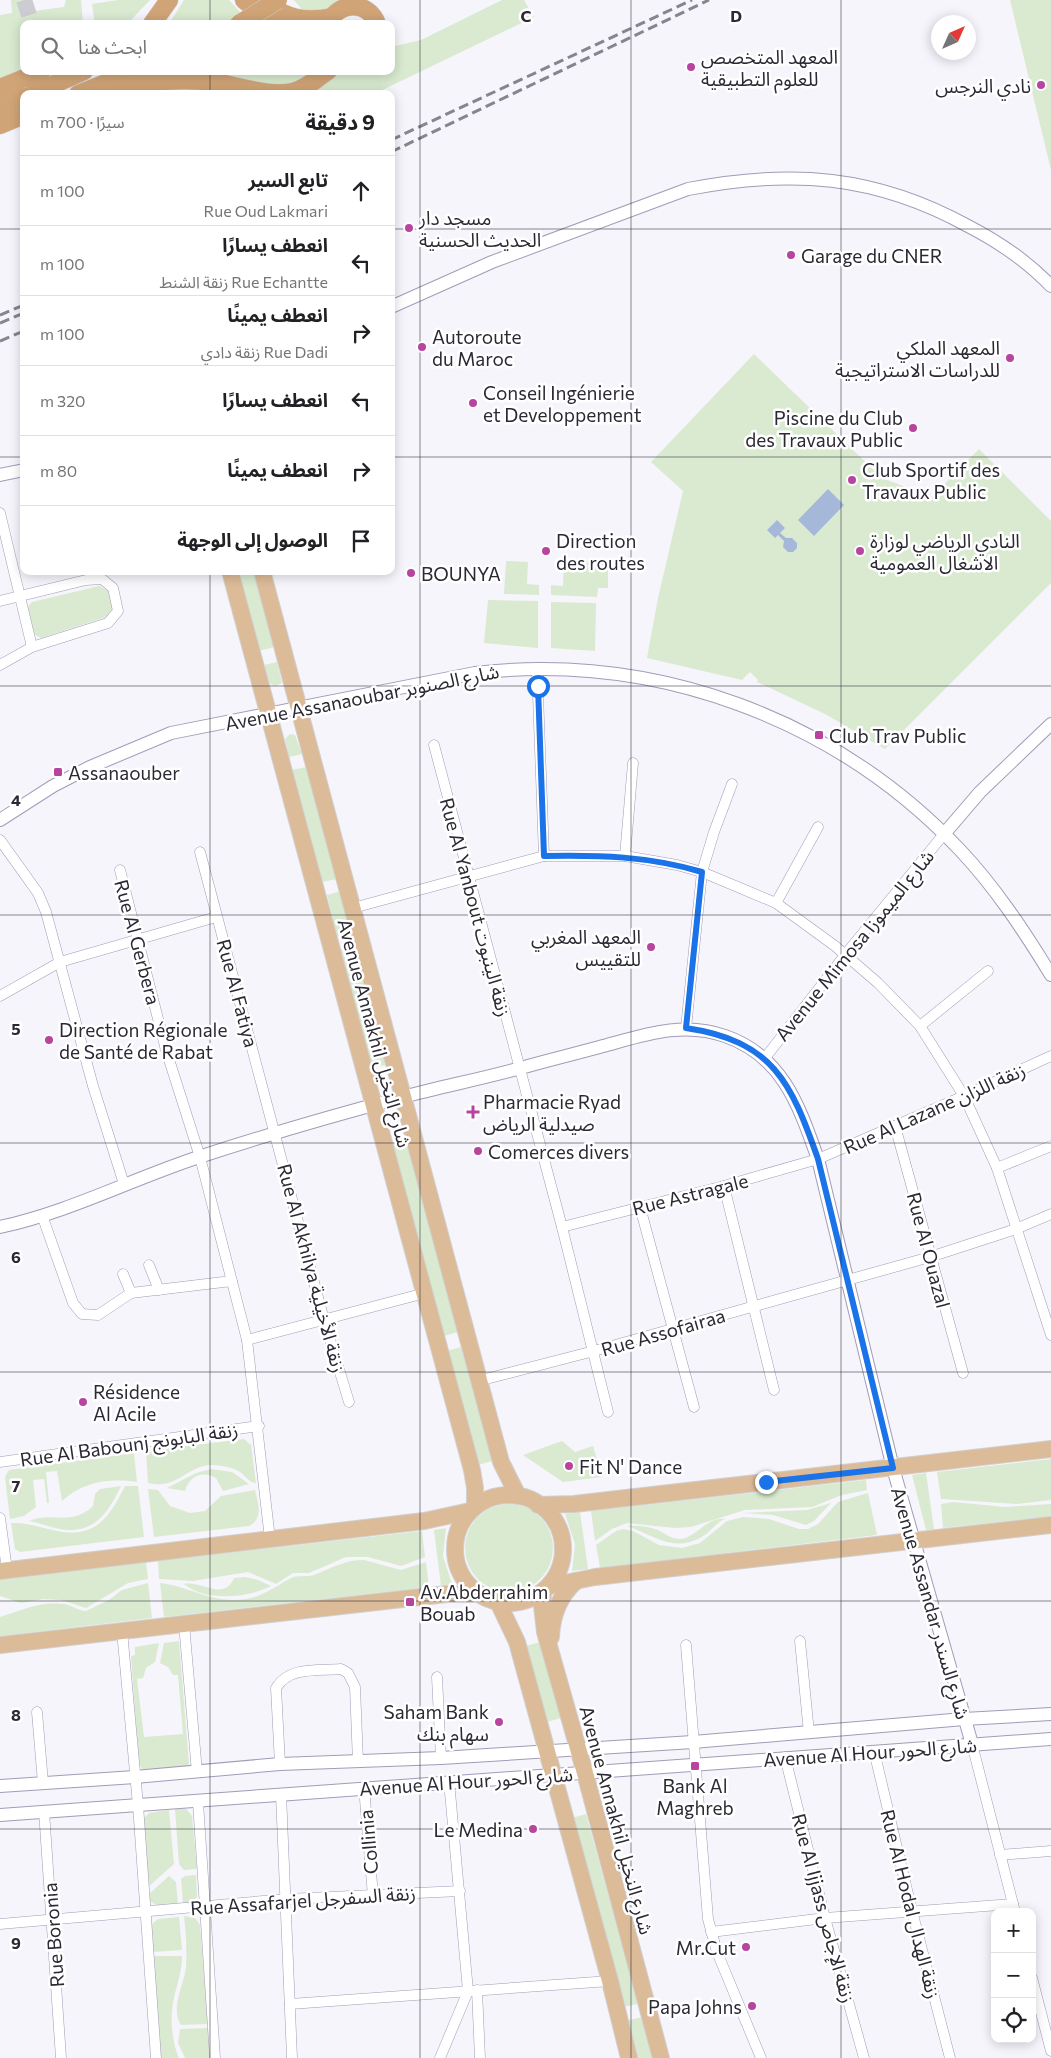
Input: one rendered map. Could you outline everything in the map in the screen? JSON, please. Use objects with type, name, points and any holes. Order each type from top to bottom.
[{"type":"highway","points":[[155,20],[169,0]]},
{"type":"highway","points":[[244,0],[272,20]]},
{"type":"highway","points":[[262,0],[278,12],[290,17],[330,20],[341,8],[353,6],[366,10],[374,20]]},
{"type":"highway","points":[[246,20],[278,0]]},
{"type":"highway","points":[[0,88],[32,75]]},
{"type":"highway","points":[[41,90],[75,75]]},
{"type":"highway","points":[[88,90],[126,75]]},
{"type":"highway","points":[[295,90],[321,75]]},
{"type":"highway","points":[[109,90],[174,81],[210,82],[255,90]]},
{"type":"highway","points":[[0,107],[20,99]]},
{"type":"highway","points":[[0,125],[20,118]]},
{"type":"main road","name":"Avenue Annakhil شارع النخيل","points":[[231,575],[472,1470],[475,1488],[472,1509]]},
{"type":"main road","name":"Avenue Annakhil شارع النخيل","points":[[263,575],[500,1462],[518,1496]]},
{"type":"main road","points":[[538,1505],[574,1504],[1051,1450]]},
{"type":"main road","points":[[3,1570],[424,1521],[472,1509],[488,1499],[518,1496],[538,1505],[555,1521],[564,1542],[562,1566],[546,1589]]},
{"type":"main road","points":[[472,1509],[460,1524],[455,1539],[454,1555],[459,1570],[467,1584],[480,1594],[498,1602],[521,1603],[546,1589],[576,1580],[1051,1525]]},
{"type":"main road","points":[[550,1650],[555,1611],[566,1592],[576,1580]]},
{"type":"main road","name":"Avenue Annakhil شارع النخيل","points":[[546,1589],[542,1619],[661,2058]]},
{"type":"main road","points":[[0,1645],[447,1594],[480,1594]]},
{"type":"main road","points":[[498,1602],[517,1642],[610,1981],[628,2058]]},
{"type":"street","points":[[395,305],[492,262],[688,188],[780,177],[806,177],[845,182],[889,192],[927,204],[992,239],[1035,269],[1051,286]]},
{"type":"street","points":[[0,475],[20,471]]},
{"type":"street","points":[[0,513],[32,647]]},
{"type":"street","points":[[0,601],[97,578],[110,584],[118,602],[118,611],[108,623],[32,647],[0,665]]},
{"type":"street","points":[[537,668],[544,856]]},
{"type":"street","name":"Avenue Assanaoubar شارع الصنوبر","points":[[0,820],[53,786],[90,767],[171,733],[448,676],[506,669],[537,668],[585,669],[642,676],[697,690],[773,717],[816,737],[859,764],[913,805],[944,834],[997,894],[1051,975]]},
{"type":"street","points":[[944,834],[980,792],[1051,724]]},
{"type":"street","name":"Rue Al Yanbout زنقة الينبوت","points":[[434,745],[562,1227],[608,1412]]},
{"type":"street","points":[[625,856],[633,763]]},
{"type":"street","points":[[686,1028],[702,872],[732,784]]},
{"type":"street","points":[[776,904],[818,827]]},
{"type":"street","name":"Avenue Mimosa شارع الميموزا","points":[[765,1058],[845,955],[944,834]]},
{"type":"street","points":[[0,840],[38,893],[46,912],[94,1086],[124,1184]]},
{"type":"street","name":"Rue Al Fatiya","points":[[200,852],[275,1134]]},
{"type":"street","points":[[353,908],[544,856],[625,856],[677,864],[702,872],[776,904],[845,955],[878,983],[920,1026],[964,1096],[997,1168],[1051,1335]]},
{"type":"street","name":"Rue Al Gerbera","points":[[120,870],[166,1050],[200,1157],[247,1340],[259,1426],[270,1539]]},
{"type":"street","points":[[0,996],[60,962],[136,938],[216,917]]},
{"type":"street","points":[[920,1026],[988,970]]},
{"type":"street","points":[[0,1227],[43,1218],[124,1184],[200,1157],[275,1134],[402,1097],[519,1069],[646,1034],[686,1028],[726,1036],[765,1058]]},
{"type":"street","name":"Rue Al Lazane زنقة اللزان","points":[[818,1159],[1051,1056]]},
{"type":"street","name":"Avenue Assandar شارع السندر","points":[[765,1058],[791,1092],[803,1115],[818,1159],[912,1542],[972,1744],[1014,1908]]},
{"type":"street","name":"Rue Al Ouazal","points":[[895,1126],[963,1373]]},
{"type":"street","name":"Rue Al Akhilya زنقة الأخيلية","points":[[275,1134],[324,1320],[349,1402]]},
{"type":"street","points":[[997,1168],[1051,1146]]},
{"type":"street","name":"Rue Astragale","points":[[562,1227],[724,1186],[818,1159]]},
{"type":"street","points":[[724,1186],[752,1307],[774,1390]]},
{"type":"street","points":[[640,1207],[694,1407]]},
{"type":"street","name":"Rue Assofairaa","points":[[478,1381],[594,1351],[930,1257],[1016,1229],[1051,1214]]},
{"type":"street","points":[[43,1218],[77,1310],[82,1314],[98,1314],[131,1293],[232,1281]]},
{"type":"street","points":[[149,1265],[159,1290]]},
{"type":"street","points":[[123,1274],[131,1293]]},
{"type":"street","points":[[247,1340],[425,1293]]},
{"type":"street","name":"Rue Al Babounj زنقة البابونج","points":[[0,1462],[259,1426]]},
{"type":"street","points":[[0,1518],[3,1570]]},
{"type":"street","points":[[184,1624],[197,1772]]},
{"type":"street","points":[[122,1631],[138,1805],[156,2058]]},
{"type":"street","points":[[800,1641],[809,1733]]},
{"type":"street","points":[[686,1645],[706,1903],[711,1932],[749,2034],[761,2058]]},
{"type":"street","points":[[280,1764],[276,1688],[280,1681],[293,1672],[340,1669],[348,1672],[355,1687],[358,1762]]},
{"type":"street","points":[[437,1677],[440,1758]]},
{"type":"street","points":[[38,1712],[43,1782]]},
{"type":"street","name":"Avenue Al Hour شارع الحور","points":[[0,1786],[135,1777],[280,1764],[358,1762],[578,1750],[809,1733],[964,1719],[1051,1714]]},
{"type":"street","name":"Avenue Al Hour شارع الحور","points":[[0,1815],[198,1802],[449,1781],[695,1766],[874,1750],[1051,1739]]},
{"type":"street","name":"Rue Al Hodal زنقة الهدال","points":[[874,1750],[912,1911],[950,2058]]},
{"type":"street","name":"Rue Al Ijjass زنقة الإجاص","points":[[785,1757],[825,1918],[864,2058]]},
{"type":"street","points":[[449,1781],[480,2058]]},
{"type":"street","name":"Collinia","points":[[364,1787],[373,1896]]},
{"type":"street","points":[[281,1794],[287,1899],[292,2058]]},
{"type":"street","points":[[198,1802],[214,2058]]},
{"type":"street","name":"Rue Boronia","points":[[44,1811],[61,2058]]},
{"type":"street","points":[[1000,1855],[1051,1851]]},
{"type":"street","name":"Rue Assafarjel زنقة السفرجل","points":[[0,1924],[51,1918],[287,1899],[460,1890]]},
{"type":"street","points":[[711,1932],[825,1918],[912,1911],[991,1909]]},
{"type":"street","points":[[290,2004],[610,1981]]},
{"type":"street","points":[[440,2058],[472,1990]]},
{"type":"street","points":[[1036,1993],[1051,2051]]},
{"type":"green space","points":[[11,0],[30,0],[31,9],[34,11],[64,7],[66,0],[81,0],[83,20],[20,20],[20,70],[0,78],[0,15],[12,13]]},
{"type":"green space","points":[[118,0],[150,0],[131,20],[94,20],[92,4]]},
{"type":"green space","points":[[184,0],[229,0],[241,13],[231,20],[172,20]]},
{"type":"green space","points":[[294,0],[342,0],[320,12],[305,13]]},
{"type":"green space","points":[[502,0],[524,0],[534,17],[382,90],[308,90],[331,75],[395,75],[395,46],[421,40]]},
{"type":"green space","name":"نادي النرجس","points":[[1010,0],[1051,0],[1051,170]]},
{"type":"green space","points":[[180,75],[310,75],[290,86]]},
{"type":"green space","name":"النادي الرياضي لوزارة الاشغال العمومية","points":[[754,354],[882,478],[932,497],[979,449],[1051,521],[1051,583],[885,749],[825,714],[757,682],[758,680],[750,672],[742,680],[647,658],[658,598],[683,491],[651,462]]},
{"type":"green space","points":[[564,560],[608,562],[608,588],[598,588],[597,597],[551,595],[551,585],[563,586]]},
{"type":"green space","points":[[506,561],[528,562],[527,584],[539,585],[539,595],[504,594]]},
{"type":"green space","points":[[239,575],[255,575],[274,647],[259,651]]},
{"type":"green space","points":[[99,586],[108,591],[113,609],[106,617],[41,638],[32,633],[27,608],[32,602]]},
{"type":"green space","points":[[488,600],[538,601],[538,648],[484,643]]},
{"type":"green space","points":[[551,602],[596,603],[595,651],[551,648]]},
{"type":"green space","points":[[277,662],[282,683],[275,686],[269,683],[264,665]]},
{"type":"green space","points":[[290,734],[295,735],[302,754],[289,757],[285,739]]},
{"type":"green space","points":[[306,767],[337,879],[322,882],[292,770]]},
{"type":"green space","points":[[341,891],[351,933],[337,936],[327,895]]},
{"type":"green space","points":[[355,945],[386,1065],[372,1068],[341,949]]},
{"type":"green space","points":[[405,1138],[458,1332],[444,1336],[391,1142]]},
{"type":"green space","points":[[461,1347],[492,1461],[478,1465],[447,1351]]},
{"type":"green space","points":[[244,1439],[251,1445],[256,1483],[251,1482],[240,1472],[233,1469],[210,1465],[194,1470],[174,1481],[158,1484],[148,1483],[146,1451]]},
{"type":"green space","name":"Fit N' Dance","points":[[562,1441],[575,1452],[593,1446],[602,1477],[563,1482],[523,1455]]},
{"type":"green space","points":[[134,1453],[137,1482],[106,1481],[97,1483],[78,1489],[62,1501],[57,1471],[46,1472],[49,1503],[47,1503],[44,1479],[33,1480],[36,1507],[24,1516],[10,1519],[5,1477],[9,1470]]},
{"type":"green space","points":[[1051,1459],[1051,1500],[1017,1504],[941,1499],[937,1472]]},
{"type":"green space","points":[[211,1469],[232,1472],[249,1484],[223,1491],[216,1478],[201,1475],[193,1478],[185,1491],[167,1488],[196,1473]]},
{"type":"green space","points":[[926,1473],[934,1529],[926,1530],[912,1475]]},
{"type":"green space","points":[[866,1480],[867,1490],[842,1495],[812,1507],[745,1510],[691,1527],[674,1528],[627,1523],[612,1529],[595,1541],[591,1511]]},
{"type":"green space","points":[[121,1486],[105,1513],[91,1525],[82,1529],[60,1529],[29,1521],[46,1517],[77,1516],[93,1506],[95,1494],[100,1489]]},
{"type":"green space","points":[[125,1486],[138,1486],[144,1537],[20,1552],[15,1549],[11,1523],[29,1524],[71,1533],[82,1532],[100,1523],[107,1516]]},
{"type":"green space","points":[[148,1489],[158,1490],[170,1506],[190,1513],[205,1511],[221,1496],[255,1490],[259,1510],[257,1519],[249,1526],[154,1537]]},
{"type":"green space","points":[[868,1493],[877,1535],[600,1568],[596,1545],[616,1531],[623,1529],[633,1531],[659,1545],[682,1548],[700,1543],[727,1521],[743,1517],[769,1519],[799,1529],[808,1529],[818,1524],[838,1502]]},
{"type":"green space","points":[[953,1502],[1005,1507],[1051,1504],[1051,1516],[943,1528],[941,1504]]},
{"type":"green space","points":[[831,1503],[814,1521],[806,1525],[773,1515],[743,1513],[807,1510]]},
{"type":"green space","points":[[509,1504],[526,1508],[540,1517],[549,1531],[553,1548],[549,1565],[540,1579],[526,1588],[509,1592],[492,1588],[478,1579],[469,1565],[465,1548],[469,1531],[478,1517],[492,1508]]},
{"type":"green space","points":[[580,1512],[588,1569],[572,1571],[575,1544],[565,1514]]},
{"type":"green space","points":[[725,1519],[700,1538],[680,1544],[662,1541],[627,1526],[651,1528],[680,1539],[686,1538],[712,1521]]},
{"type":"green space","points":[[446,1528],[443,1556],[452,1584],[441,1586],[434,1530]]},
{"type":"green space","points":[[422,1531],[425,1557],[401,1566],[368,1557],[346,1557],[309,1573],[293,1573],[276,1584],[248,1572],[193,1581],[159,1579],[158,1561]]},
{"type":"green space","points":[[364,1560],[401,1570],[426,1562],[429,1587],[164,1617],[160,1583],[212,1597],[234,1600],[246,1599],[264,1593],[294,1577],[314,1575],[344,1563]]},
{"type":"green space","points":[[146,1562],[148,1579],[128,1583],[86,1608],[61,1600],[43,1599],[21,1603],[0,1596],[0,1580]]},
{"type":"green space","points":[[245,1577],[271,1586],[251,1593],[215,1596],[203,1594],[184,1584],[218,1589],[230,1585],[234,1578]]},
{"type":"green space","points":[[148,1583],[152,1618],[0,1636],[0,1617],[31,1607],[55,1603],[86,1611],[109,1600],[122,1590]]},
{"type":"green space","points":[[179,1641],[189,1764],[187,1766],[144,1772],[139,1764],[131,1656],[135,1655],[135,1647],[159,1643],[155,1662],[146,1668],[143,1678],[137,1679],[144,1737],[183,1734],[178,1675],[173,1675],[168,1667],[160,1663],[164,1643]]},
{"type":"green space","points":[[540,1642],[561,1718],[547,1722],[526,1646]]},
{"type":"green space","points":[[175,1809],[186,1809],[192,1816],[197,1869],[184,1870],[179,1864]]},
{"type":"green space","points":[[169,1810],[174,1864],[148,1887],[144,1818],[149,1813]]},
{"type":"green space","points":[[586,1814],[638,2004],[623,2007],[572,1818]]},
{"type":"green space","points":[[196,1875],[197,1897],[193,1902],[183,1904],[181,1879],[185,1876]]},
{"type":"green space","points":[[169,1876],[176,1882],[178,1905],[156,1905],[150,1901],[148,1895]]},
{"type":"green space","points":[[184,1916],[195,1918],[200,1925],[208,2024],[181,2025],[178,2018],[177,2004],[186,1967]]},
{"type":"green space","points":[[179,1917],[182,1950],[153,1952],[152,1924],[158,1919]]},
{"type":"green space","points":[[153,1956],[182,1956],[172,2017],[173,2038],[179,2058],[160,2058]]},
{"type":"green space","points":[[642,2017],[652,2058],[636,2058],[626,2021]]},
{"type":"green space","points":[[208,2028],[210,2058],[185,2058],[178,2043],[180,2029]]},
{"type":"water","points":[[828,489],[844,505],[814,536],[798,520]]},
{"type":"water","points":[[777,520],[785,528],[780,533],[786,538],[792,538],[797,543],[797,548],[793,552],[788,552],[783,547],[784,541],[778,535],[775,538],[767,530]]},
{"type":"tunnel","points":[[24,0],[31,20]]},
{"type":"railway","points":[[395,138],[692,0]]},
{"type":"railway","points":[[395,150],[709,0]]},
{"type":"railway","points":[[0,315],[20,307]]},
{"type":"railway","points":[[0,323],[20,315]]},
{"type":"railway","points":[[0,341],[20,333]]},
{"type":"place","name":"المعهد المتخصص للعلوم التطبيقية","points":[[691,67]]},
{"type":"place","name":"نادي النرجس","points":[[1041,85]]},
{"type":"place","name":"مسجد دار الحديث الحسنية","points":[[409,228]]},
{"type":"place","name":"Garage du CNER","points":[[791,255]]},
{"type":"place","name":"Autoroute du Maroc","points":[[422,347]]},
{"type":"place","name":"المعهد الملكي للدراسات الاستراتيجية","points":[[1010,358]]},
{"type":"place","name":"Conseil Ingénierie et Developpement","points":[[473,403]]},
{"type":"place","name":"Piscine du Club des Travaux Public","points":[[913,428]]},
{"type":"place","name":"Club Sportif des Travaux Public","points":[[852,480]]},
{"type":"place","name":"Direction des routes","points":[[546,551]]},
{"type":"place","name":"النادي الرياضي لوزارة الاشغال العمومية","points":[[860,551]]},
{"type":"place","name":"BOUNYA","points":[[411,573]]},
{"type":"place","name":"Club Trav Public","points":[[819,735]]},
{"type":"place","name":"Assanaouber","points":[[58,772]]},
{"type":"place","name":"المعهد المغربي للتقييس","points":[[651,947]]},
{"type":"place","name":"Direction Régionale de Santé de Rabat","points":[[49,1040]]},
{"type":"place","name":"Pharmacie Ryad صيدلية الرياض","points":[[473,1112]]},
{"type":"place","name":"Comerces divers","points":[[478,1151]]},
{"type":"place","name":"Résidence Al Acile","points":[[83,1402]]},
{"type":"place","name":"Fit N' Dance","points":[[569,1466]]},
{"type":"place","name":"Av.Abderrahim Bouab","points":[[410,1602]]},
{"type":"place","name":"Saham Bank سهام بنك","points":[[499,1722]]},
{"type":"place","name":"Bank Al Maghreb","points":[[695,1766]]},
{"type":"place","name":"Le Medina","points":[[533,1829]]},
{"type":"place","name":"Mr.Cut","points":[[746,1947]]},
{"type":"place","name":"Papa Johns","points":[[752,2006]]},
{"type":"route","points":[[538,686],[544,856],[625,856],[677,864],[702,872],[692,954],[686,1028],[726,1036],[765,1058],[780,1075],[791,1092],[803,1115],[818,1159],[893,1468],[766,1482]]}]
